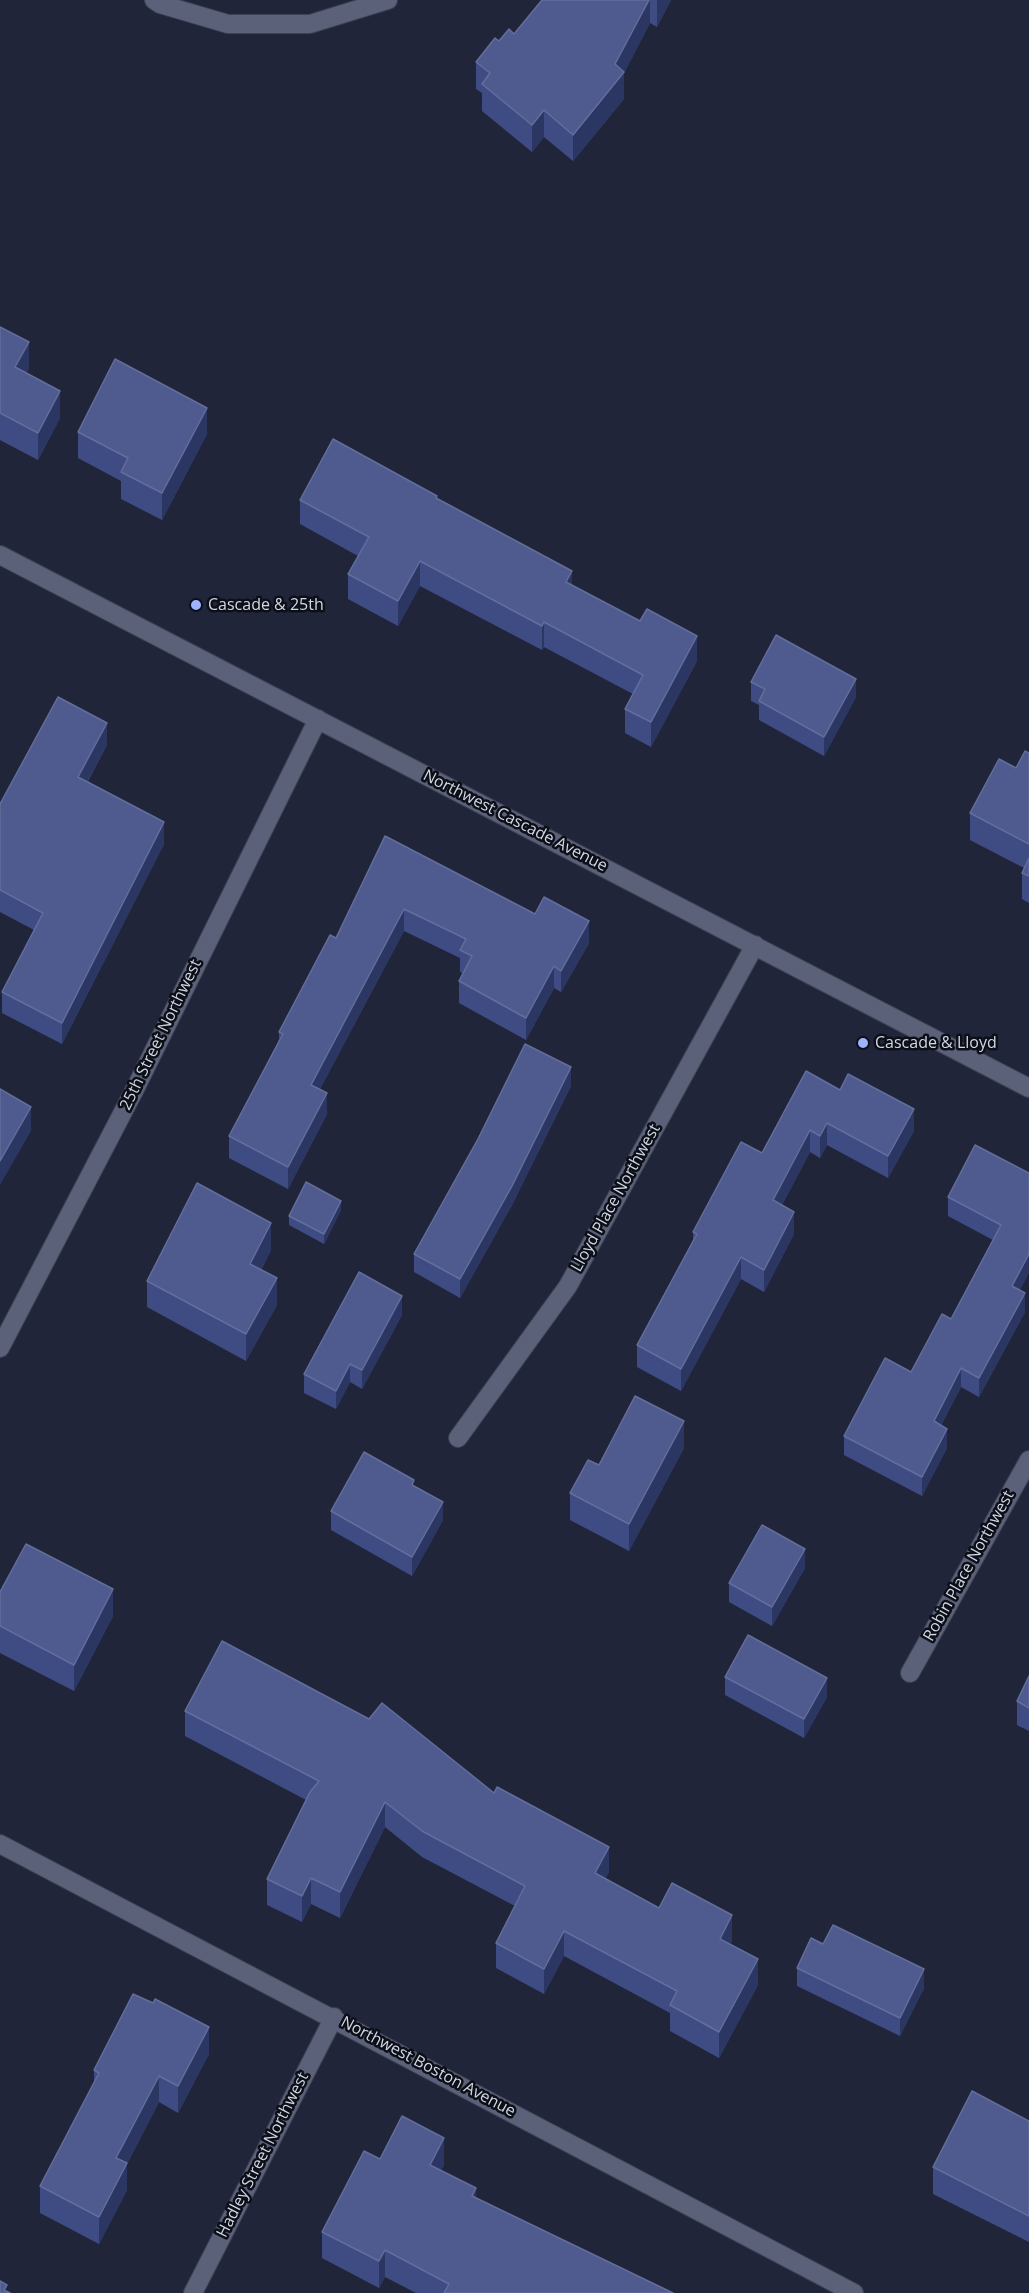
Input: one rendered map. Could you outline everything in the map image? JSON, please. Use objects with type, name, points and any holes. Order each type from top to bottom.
[{"type":"street","points":[[154,0],[160,4],[228,24],[310,24],[388,0]]},
{"type":"street","name":"Northwest Cascade Avenue","points":[[0,555],[1029,1088]]},
{"type":"street","name":"25th Street Northwest","points":[[0,1348],[135,1089],[318,719]]},
{"type":"street","name":"Lloyd Place Northwest","points":[[458,1438],[568,1286],[755,945]]},
{"type":"street","name":"Robin Place Northwest","points":[[910,1672],[1029,1460]]},
{"type":"street","name":"Northwest Boston Avenue","points":[[0,1844],[334,2017],[854,2293]]},
{"type":"street","name":"Hadley Street Northwest","points":[[193,2293],[334,2017]]},
{"type":"building","points":[[542,0],[649,0],[615,64],[624,72],[573,135],[544,110],[532,125],[482,84],[490,73],[476,62],[495,38],[499,41],[509,29],[514,34]]},
{"type":"building","points":[[0,327],[29,342],[15,367],[60,391],[38,433],[0,413]]},
{"type":"building","points":[[115,359],[207,408],[162,493],[121,472],[128,458],[78,432]]},
{"type":"building","points":[[333,439],[437,496],[436,498],[572,571],[566,582],[640,621],[647,609],[697,636],[651,722],[625,709],[643,675],[544,622],[542,626],[420,561],[398,601],[348,574],[369,537],[300,500]]},
{"type":"building","points":[[776,635],[856,679],[824,737],[759,701],[765,689],[751,682]]},
{"type":"building","points":[[58,697],[107,723],[78,777],[164,822],[62,1023],[2,992],[43,913],[0,890],[0,804]]},
{"type":"building","points":[[1025,751],[1029,753],[1029,844],[970,813],[999,759],[1016,768]]},
{"type":"building","points":[[385,836],[535,914],[544,897],[589,921],[561,971],[554,966],[526,1018],[459,981],[472,956],[460,950],[466,939],[404,909],[311,1085],[327,1093],[288,1167],[229,1136],[283,1034],[279,1032],[330,935],[336,938]]},
{"type":"building","points":[[1029,858],[1029,876],[1022,873]]},
{"type":"building","points":[[525,1044],[571,1067],[512,1186],[460,1279],[414,1254],[478,1139]]},
{"type":"building","points":[[806,1071],[840,1090],[848,1074],[914,1109],[888,1156],[827,1123],[820,1136],[810,1130],[773,1200],[794,1212],[764,1270],[741,1257],[681,1369],[637,1345],[697,1234],[693,1232],[741,1142],[762,1153]]},
{"type":"building","points":[[0,1089],[31,1107],[0,1161]]},
{"type":"building","points":[[975,1145],[1029,1173],[1029,1254],[1012,1286],[1025,1293],[979,1378],[961,1368],[934,1421],[947,1429],[922,1477],[844,1436],[885,1358],[911,1372],[942,1314],[951,1319],[1001,1225],[948,1197]]},
{"type":"building","points":[[306,1182],[341,1201],[324,1234],[289,1216]]},
{"type":"building","points":[[197,1183],[271,1223],[250,1264],[277,1278],[246,1334],[147,1281]]},
{"type":"building","points":[[359,1272],[402,1296],[362,1370],[350,1364],[336,1391],[304,1374]]},
{"type":"building","points":[[635,1396],[684,1421],[629,1524],[570,1493],[588,1460],[599,1465]]},
{"type":"building","points":[[364,1452],[414,1480],[412,1485],[443,1502],[412,1557],[331,1511]]},
{"type":"building","points":[[762,1525],[805,1549],[772,1607],[729,1583]]},
{"type":"building","points":[[26,1544],[113,1589],[74,1665],[0,1626],[0,1592]]},
{"type":"building","points":[[748,1635],[827,1678],[804,1719],[725,1677]]},
{"type":"building","points":[[222,1641],[369,1719],[382,1703],[494,1793],[497,1787],[609,1847],[595,1873],[659,1908],[672,1883],[732,1915],[720,1939],[758,1959],[719,2032],[670,2005],[677,1991],[564,1931],[544,1969],[496,1943],[525,1886],[422,1831],[385,1802],[340,1892],[311,1878],[302,1896],[267,1879],[310,1792],[319,1781],[185,1711]]},
{"type":"building","points":[[1029,1676],[1029,1708],[1017,1701]]},
{"type":"building","points":[[833,1925],[924,1969],[900,2018],[797,1968],[811,1938],[823,1944]]},
{"type":"building","points":[[133,1994],[153,2003],[155,1999],[209,2027],[178,2086],[159,2076],[116,2158],[127,2163],[99,2217],[40,2186],[99,2073],[94,2070]]},
{"type":"building","points":[[972,2091],[1029,2121],[1029,2216],[933,2167]]},
{"type":"building","points":[[402,2116],[444,2138],[430,2165],[476,2188],[472,2196],[673,2293],[444,2293],[449,2284],[385,2250],[379,2261],[322,2232],[364,2151],[380,2159]]},
{"type":"building","points":[[0,2281],[7,2285],[4,2290],[10,2293],[0,2293]]},
{"type":"place","name":"Cascade & 25th","points":[[196,605]]},
{"type":"place","name":"Cascade & Lloyd","points":[[863,1043]]}]
